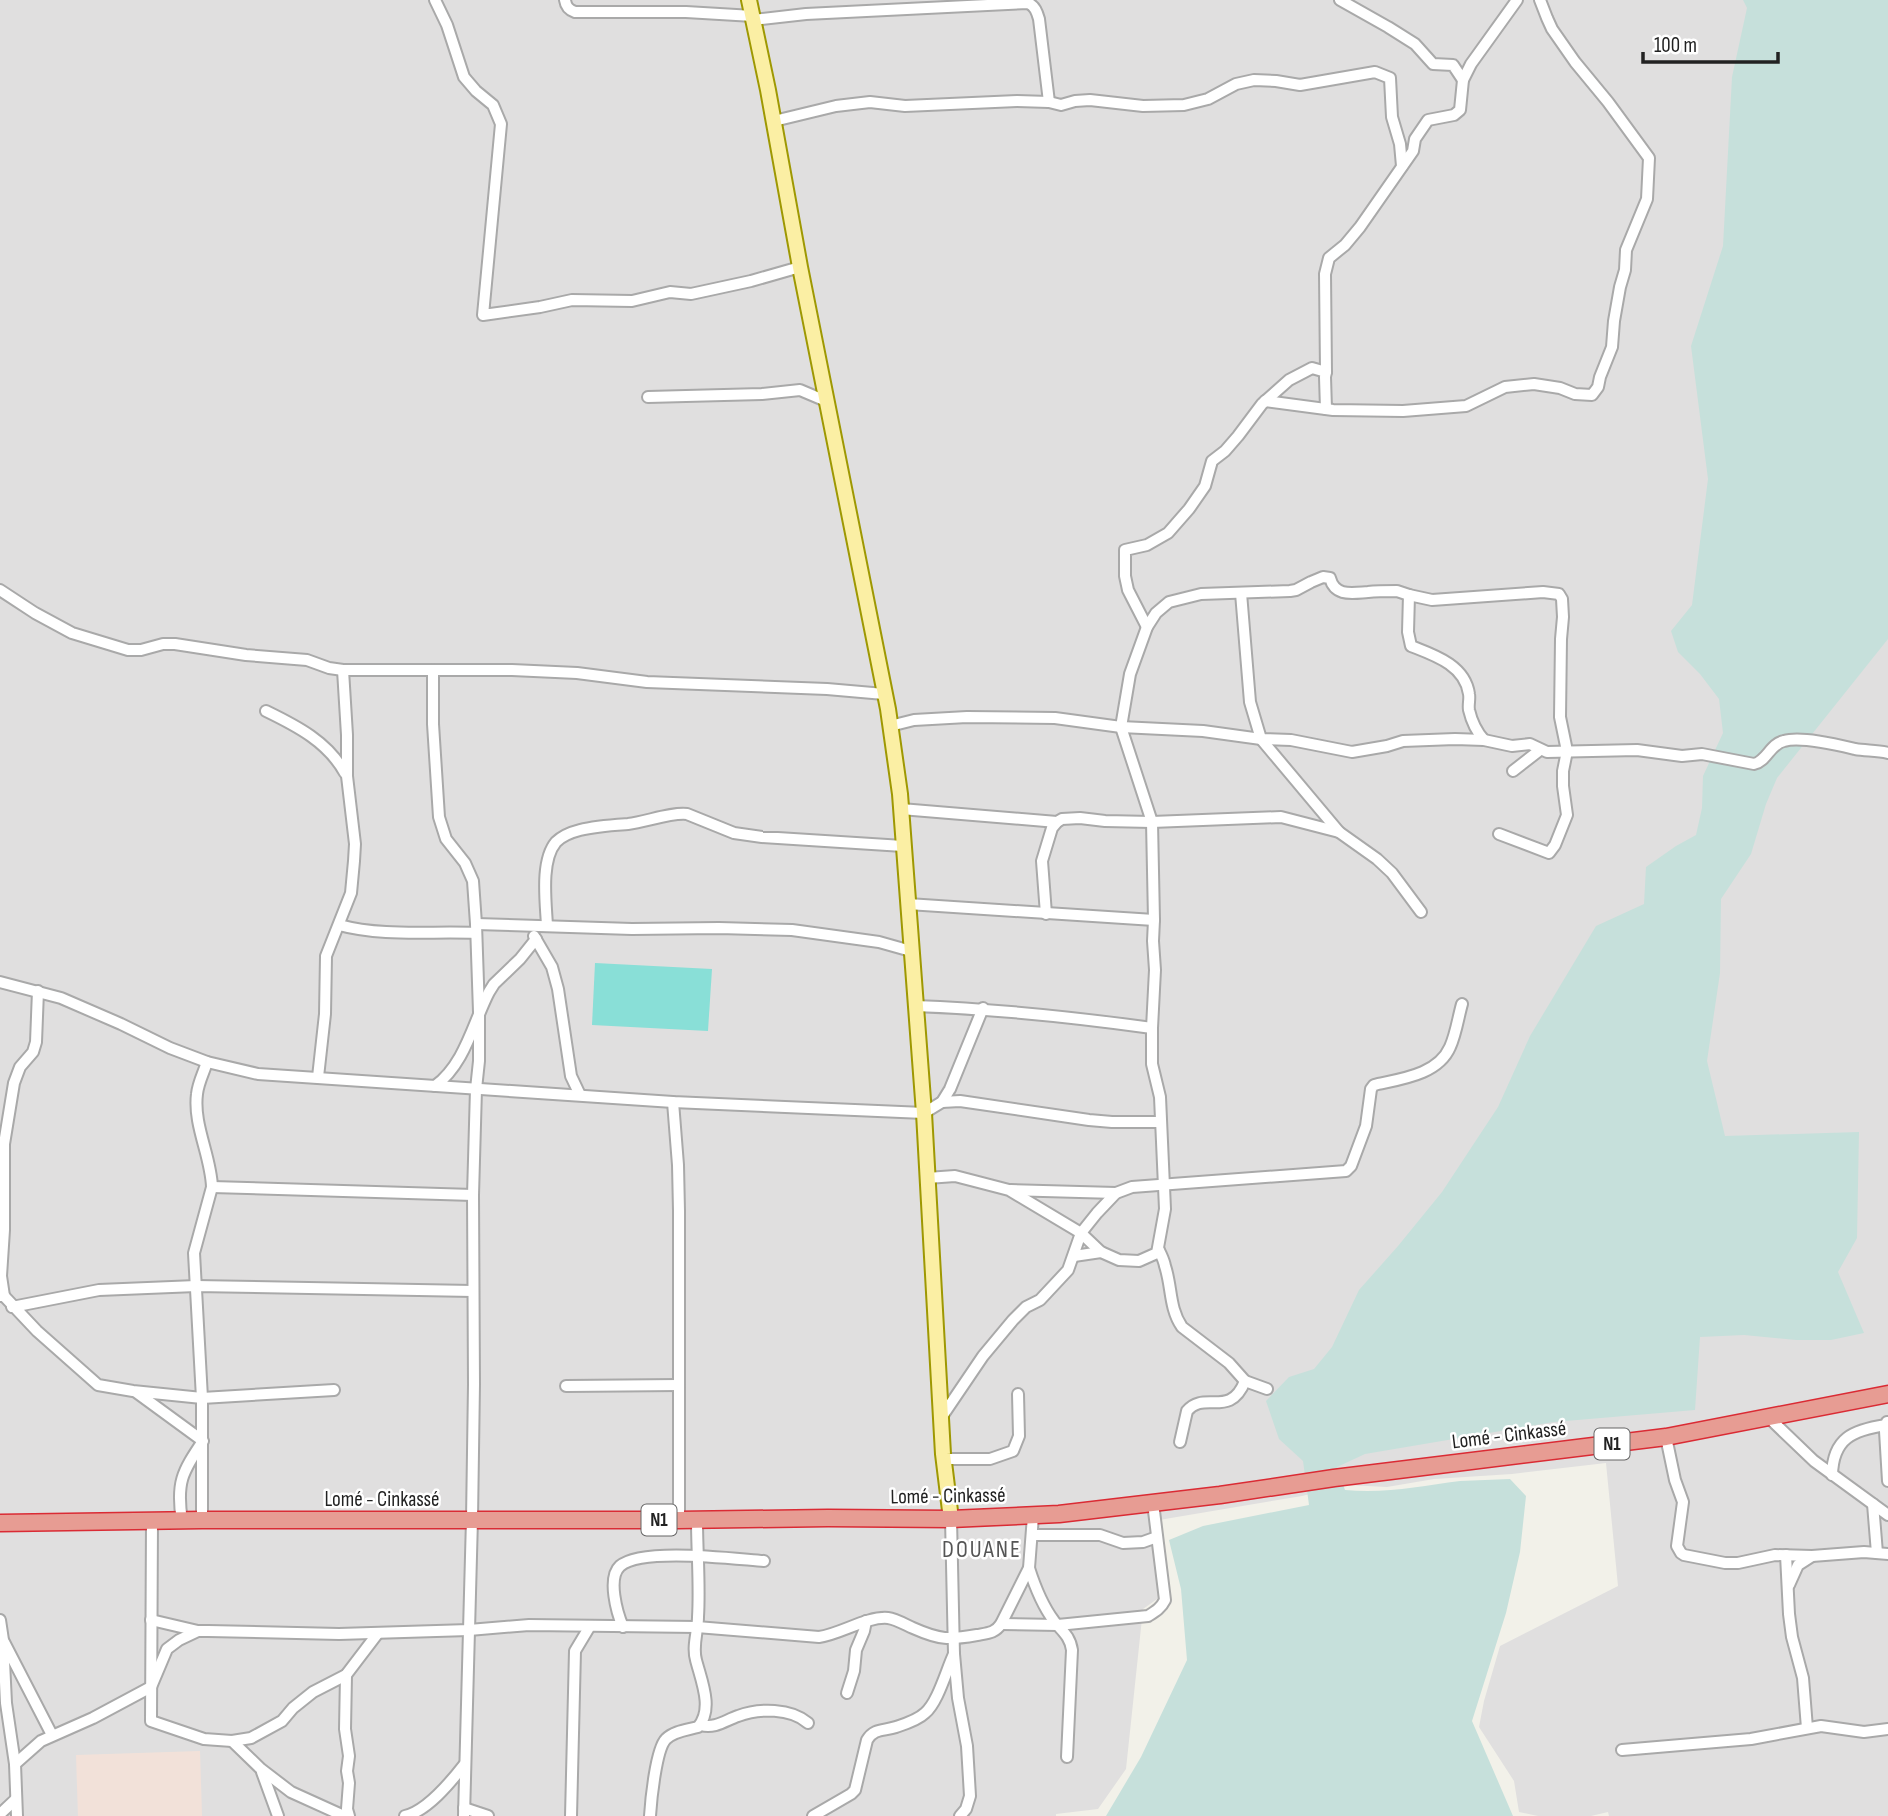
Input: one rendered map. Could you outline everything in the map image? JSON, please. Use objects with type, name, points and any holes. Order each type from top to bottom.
[{"type":"highway","name":"Lomé - Cinkassé","points":[[0,1523],[202,1520],[951,1519],[1033,1516],[1666,1437],[1888,1394]]},
{"type":"main road","points":[[749,0],[890,726],[901,809],[924,1112],[941,1418],[951,1519]]},
{"type":"street","points":[[435,0],[447,25],[464,77],[493,105],[501,124],[483,315],[572,300],[632,301],[670,292],[691,294],[800,267]]},
{"type":"street","points":[[565,0],[570,10],[575,12],[686,12],[753,18],[1028,2],[1032,4],[1039,19],[1049,102]]},
{"type":"street","points":[[1340,0],[1415,44],[1433,64],[1453,65],[1464,80]]},
{"type":"street","points":[[1326,409],[1325,274],[1329,258],[1345,245],[1360,227],[1413,150],[1415,139],[1428,120],[1454,115],[1461,110],[1464,80],[1474,59],[1517,0]]},
{"type":"street","points":[[1265,401],[1326,409],[1403,411],[1455,408],[1475,402],[1505,387],[1534,384],[1592,396],[1612,348],[1626,250],[1646,203],[1649,158],[1575,62],[1547,19],[1541,0]]},
{"type":"street","points":[[774,121],[836,106],[870,102],[905,106],[1017,101],[1061,105],[1090,100],[1143,106],[1184,105],[1208,99],[1236,84],[1254,79],[1300,85],[1375,72],[1390,78],[1392,117],[1402,166]]},
{"type":"street","points":[[1147,627],[1128,590],[1125,550],[1147,545],[1168,533],[1205,486],[1212,461],[1225,451],[1265,401],[1289,380],[1312,368],[1326,372]]},
{"type":"street","points":[[648,397],[762,394],[800,390],[826,401]]},
{"type":"street","points":[[1267,1389],[1245,1381],[1229,1363],[1182,1327],[1177,1320],[1166,1267],[1159,1250],[1165,1209],[1165,1185],[1160,1097],[1152,1064],[1155,970],[1152,822],[1121,727],[1130,674],[1147,627],[1156,613],[1169,602],[1201,594],[1290,592],[1324,577],[1330,578],[1336,590],[1345,594],[1397,591],[1432,600],[1530,593],[1559,594],[1563,617],[1560,717],[1567,751],[1563,786],[1567,815],[1551,852],[1499,834]]},
{"type":"street","points":[[0,590],[72,633],[128,650],[175,644],[246,655],[307,660],[343,670],[512,670],[577,673],[647,682],[827,689],[884,694]]},
{"type":"street","points":[[1241,593],[1250,702],[1261,739],[1339,832],[1392,873],[1421,912]]},
{"type":"street","points":[[1409,595],[1408,632],[1411,646],[1442,658],[1460,673],[1469,692],[1469,709],[1476,732],[1484,740]]},
{"type":"street","points":[[318,1077],[326,1014],[326,956],[352,886],[355,844],[347,776],[343,670]]},
{"type":"street","points":[[433,670],[433,724],[439,817],[446,839],[465,863],[473,881],[476,928],[479,1012],[473,1195],[474,1384],[464,1812],[488,1816]]},
{"type":"street","points":[[265,711],[305,731],[326,748],[347,776]]},
{"type":"street","points":[[890,726],[914,720],[1055,719],[1290,740],[1352,752],[1403,741],[1455,739],[1484,740],[1512,746],[1530,744],[1547,752],[1637,750],[1682,756],[1702,754],[1754,764],[1759,763],[1775,745],[1789,740],[1826,742],[1888,753]]},
{"type":"street","points":[[1513,771],[1541,750]]},
{"type":"street","points":[[901,809],[1056,822]]},
{"type":"street","points":[[547,926],[546,875],[549,856],[556,842],[580,830],[645,822],[680,813],[734,833],[903,846]]},
{"type":"street","points":[[1046,914],[1042,861],[1052,828],[1062,818],[1152,822],[1280,817],[1339,832]]},
{"type":"street","points":[[908,904],[1154,920]]},
{"type":"street","points":[[339,925],[386,933],[528,926],[792,930],[879,942],[911,951]]},
{"type":"street","points":[[528,926],[552,967],[558,989],[571,1076],[580,1095]]},
{"type":"street","points":[[435,1086],[456,1063],[494,984],[536,939]]},
{"type":"street","points":[[0,982],[70,1002],[207,1062],[258,1074],[673,1102],[924,1112],[942,1102],[960,1101],[1112,1122],[1160,1122]]},
{"type":"street","points":[[38,992],[36,1042],[33,1052],[20,1067],[14,1083],[4,1144],[1,1295],[98,1385],[202,1398],[334,1390]]},
{"type":"street","points":[[927,1178],[955,1176],[1009,1191],[1116,1193],[1132,1187],[1346,1171],[1351,1166],[1366,1126],[1370,1089],[1409,1077],[1438,1064],[1450,1048],[1462,1004]]},
{"type":"street","points":[[915,1006],[983,1008],[1091,1018],[1152,1028]]},
{"type":"street","points":[[942,1102],[950,1089],[983,1008]]},
{"type":"street","points":[[202,1520],[202,1398],[194,1252],[212,1187],[199,1131],[197,1094],[207,1062]]},
{"type":"street","points":[[673,1102],[678,1165],[679,1520]]},
{"type":"street","points":[[212,1187],[473,1195]]},
{"type":"street","points":[[1009,1191],[1081,1233],[1101,1252],[1119,1260],[1139,1261],[1159,1250]]},
{"type":"street","points":[[941,1418],[983,1356],[1018,1314],[1040,1300],[1068,1270],[1081,1233],[1116,1193]]},
{"type":"street","points":[[1074,1256],[1101,1252]]},
{"type":"street","points":[[12,1307],[99,1290],[196,1286],[473,1291]]},
{"type":"street","points":[[1180,1442],[1190,1406],[1233,1400],[1240,1393],[1245,1381]]},
{"type":"street","points":[[566,1386],[679,1385]]},
{"type":"street","points":[[134,1391],[203,1441]]},
{"type":"street","points":[[944,1459],[990,1459],[1013,1451],[1019,1436],[1018,1394]]},
{"type":"street","points":[[1767,1416],[1814,1461],[1888,1515]]},
{"type":"street","points":[[1832,1475],[1835,1453],[1849,1436],[1856,1431],[1887,1422],[1885,1442],[1888,1481]]},
{"type":"street","points":[[1666,1437],[1675,1479],[1684,1503],[1677,1546],[1681,1553],[1725,1563],[1775,1555],[1882,1553],[1873,1504]]},
{"type":"street","points":[[182,1521],[179,1501],[181,1479],[203,1441]]},
{"type":"street","points":[[1001,1624],[1058,1625],[1148,1616],[1157,1610],[1165,1600],[1153,1503]]},
{"type":"street","points":[[1033,1516],[1030,1568],[1037,1591],[1054,1622],[1070,1640],[1072,1650],[1067,1757]]},
{"type":"street","points":[[951,1519],[954,1654],[958,1698],[967,1746],[970,1796],[966,1810],[960,1816]]},
{"type":"street","points":[[650,1816],[663,1741],[673,1733],[698,1727],[705,1709],[705,1690],[695,1654],[698,1619],[697,1520]]},
{"type":"street","points":[[152,1521],[151,1721],[204,1739],[232,1741],[251,1738],[282,1721],[313,1692],[346,1675],[378,1633]]},
{"type":"street","points":[[1032,1535],[1100,1535],[1123,1543],[1157,1537]]},
{"type":"street","points":[[1786,1555],[1792,1637],[1803,1678],[1807,1728]]},
{"type":"street","points":[[623,1627],[616,1611],[615,1576],[619,1567],[632,1559],[698,1556],[764,1561]]},
{"type":"street","points":[[1787,1589],[1798,1565],[1812,1556]]},
{"type":"street","points":[[151,1620],[198,1631],[340,1634],[469,1630],[529,1625],[697,1627],[819,1637],[866,1621],[888,1618],[941,1639],[954,1639],[997,1630],[1030,1568]]},
{"type":"street","points":[[0,1620],[6,1703],[15,1764],[17,1816]]},
{"type":"street","points":[[847,1693],[856,1663],[856,1650],[866,1621]]},
{"type":"street","points":[[570,1816],[575,1651],[590,1626]]},
{"type":"street","points":[[15,1764],[41,1741],[152,1687],[167,1649],[198,1631]]},
{"type":"street","points":[[3,1640],[52,1735]]},
{"type":"street","points":[[813,1816],[855,1790],[867,1740],[871,1734],[904,1724],[929,1709],[954,1654]]},
{"type":"street","points":[[232,1741],[290,1793],[347,1816],[349,1783],[346,1771],[349,1756],[345,1729],[346,1675]]},
{"type":"street","points":[[701,1724],[718,1725],[740,1715],[758,1712],[792,1713],[808,1723]]},
{"type":"street","points":[[1622,1750],[1751,1739],[1821,1726],[1864,1732],[1888,1729]]},
{"type":"street","points":[[405,1816],[434,1800],[464,1765]]},
{"type":"street","points":[[261,1769],[278,1816]]},
{"type":"street","points":[[0,1814],[15,1800]]},
{"type":"shaded area","points":[[0,0],[1888,0],[1888,1816],[1609,1816],[1608,1812],[1591,1816],[1538,1816],[1519,1812],[1514,1781],[1479,1727],[1484,1701],[1500,1646],[1618,1586],[1606,1463],[1512,1474],[1434,1479],[1387,1487],[1347,1485],[1302,1496],[1159,1520],[1167,1592],[1143,1609],[1126,1769],[1098,1809],[1056,1816],[0,1816]]},
{"type":"shaded area","points":[[1743,0],[1888,0],[1888,639],[1777,778],[1751,854],[1721,899],[1720,973],[1707,1061],[1725,1136],[1859,1132],[1857,1238],[1838,1272],[1864,1333],[1831,1340],[1744,1335],[1700,1337],[1695,1410],[1554,1422],[1365,1454],[1337,1467],[1345,1490],[1389,1490],[1460,1481],[1510,1479],[1526,1496],[1520,1552],[1506,1613],[1472,1721],[1513,1816],[1106,1816],[1141,1757],[1187,1660],[1181,1589],[1169,1540],[1203,1526],[1309,1505],[1303,1461],[1279,1439],[1266,1401],[1289,1377],[1314,1369],[1332,1347],[1359,1290],[1442,1192],[1498,1107],[1530,1036],[1596,926],[1644,904],[1646,867],[1696,835],[1702,808],[1703,776],[1723,733],[1719,699],[1700,674],[1678,652],[1671,631],[1692,605],[1708,479],[1691,346],[1723,246],[1732,77],[1747,8]]},
{"type":"shaded area","points":[[595,963],[712,969],[708,1031],[592,1025]]},
{"type":"shaded area","points":[[200,1751],[202,1816],[78,1816],[76,1755]]},
{"type":"district","name":"DOUANE","points":[[982,1549]]}]
